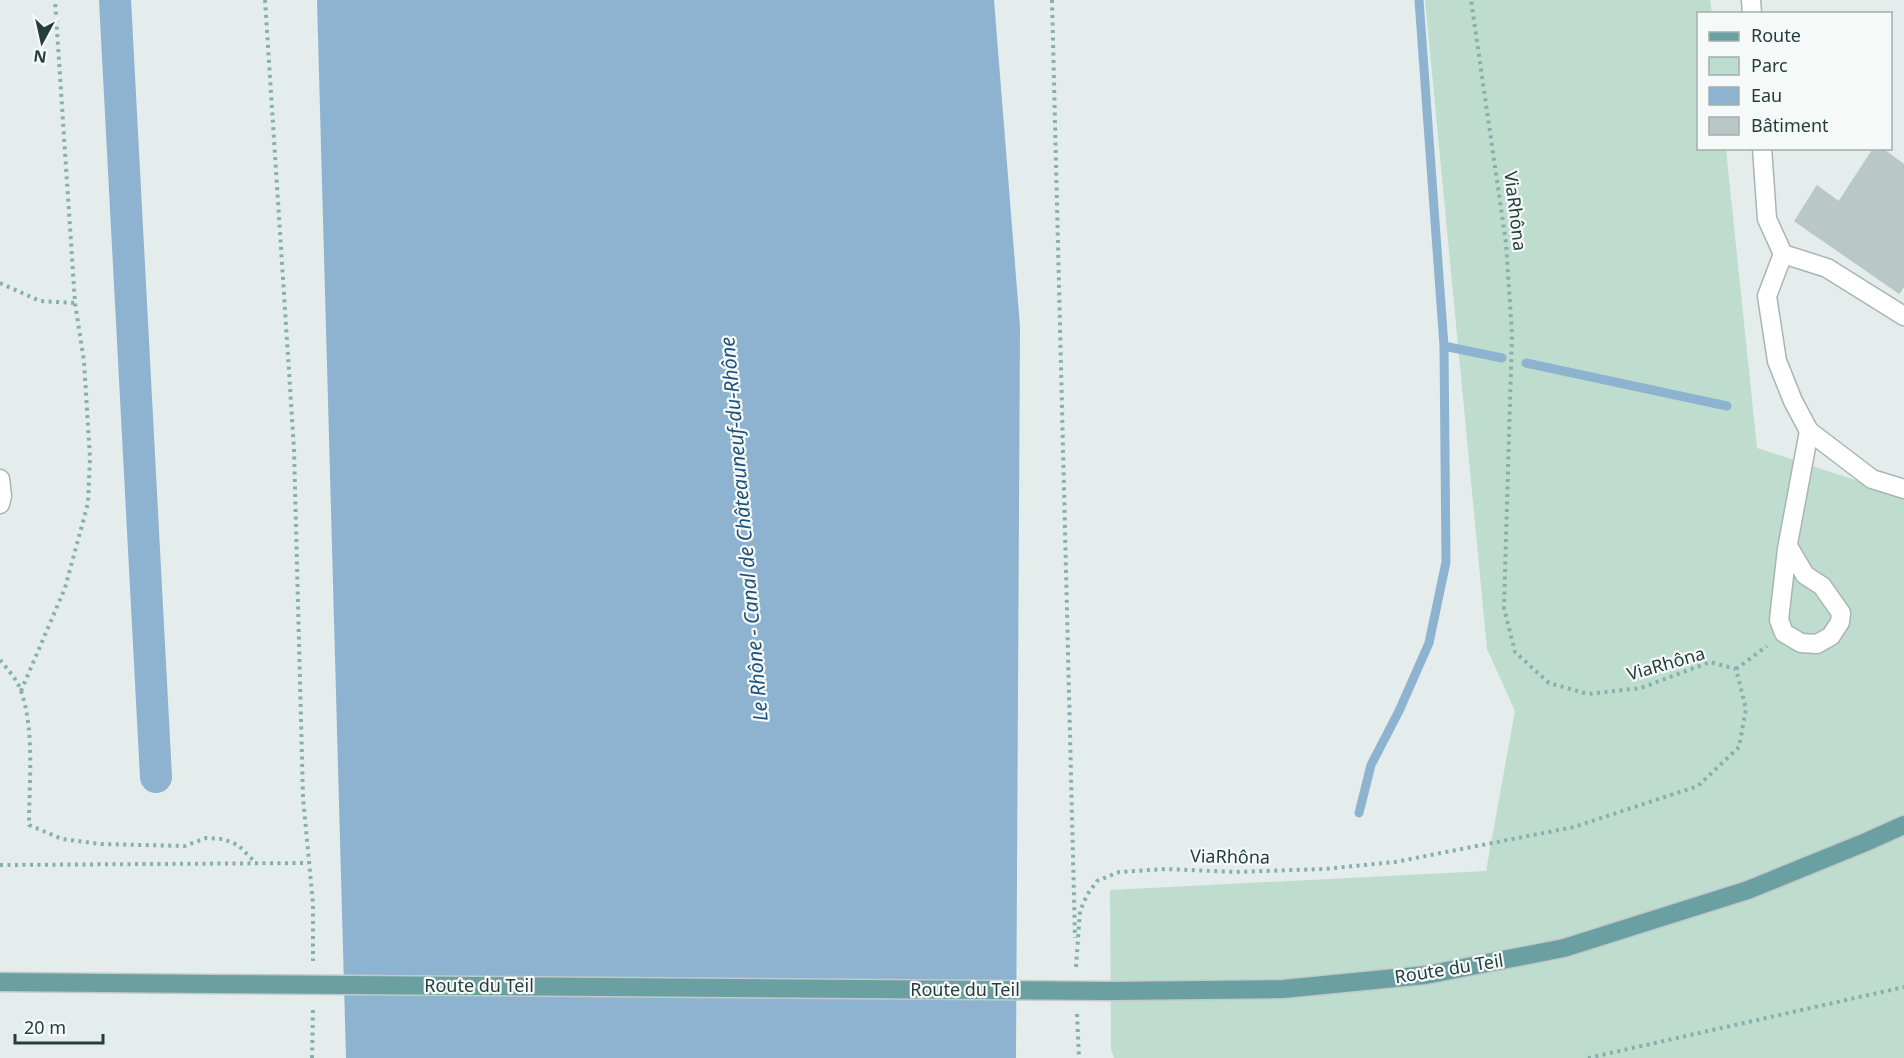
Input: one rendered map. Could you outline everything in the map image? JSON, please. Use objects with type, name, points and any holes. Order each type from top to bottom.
[{"type":"main road","name":"Route du Teil","points":[[0,982],[1111,991],[1283,989],[1426,975],[1564,948],[1748,890],[1904,825]]},
{"type":"street","points":[[1762,150],[1767,219],[1783,254],[1767,296],[1777,361],[1793,401],[1809,431],[1872,479],[1904,489]]},
{"type":"street","points":[[1783,254],[1827,268],[1904,316]]},
{"type":"street","points":[[1788,546],[1805,575],[1822,586],[1841,613],[1840,622],[1831,636],[1817,644],[1801,643],[1784,633],[1779,620],[1788,546],[1809,431]]},
{"type":"street","points":[[0,479],[2,496],[0,504]]},
{"type":"path","points":[[21,691],[64,588],[88,503],[90,458],[84,361],[75,303],[55,0]]},
{"type":"path","points":[[265,0],[294,449],[303,797],[313,904],[313,972]]},
{"type":"path","name":"ViaRhôna","points":[[1052,0],[1076,957],[1080,911],[1087,895],[1097,881],[1119,872],[1166,869],[1247,872],[1325,869],[1395,862],[1574,827],[1698,786],[1739,747],[1746,709],[1736,669],[1710,662],[1641,688],[1588,694],[1549,682],[1515,652],[1504,608],[1512,322],[1506,243],[1471,0]]},
{"type":"path","points":[[0,283],[40,301],[75,303]]},
{"type":"path","points":[[1736,669],[1784,633]]},
{"type":"path","points":[[0,660],[21,691],[29,733],[29,825],[62,839],[101,844],[185,846],[206,838],[223,839],[238,845],[256,863]]},
{"type":"path","points":[[0,865],[308,863]]},
{"type":"path","points":[[1588,1058],[1904,987]]},
{"type":"path","points":[[312,1058],[313,1006]]},
{"type":"green space","points":[[1425,0],[1710,0],[1712,12],[1697,12],[1697,150],[1726,150],[1757,448],[1904,496],[1904,1058],[1114,1058],[1111,1049],[1110,890],[1486,871],[1515,711],[1487,649]]},
{"type":"water","name":"Le Rhône - Canal de Châteauneuf-du-Rhône","points":[[317,0],[994,0],[1020,327],[1016,1058],[346,1058]]},
{"type":"building","points":[[1873,150],[1884,150],[1904,165],[1904,286],[1899,293],[1795,221],[1817,186],[1839,202]]},
{"type":"waterway","points":[[115,0],[156,777]]},
{"type":"waterway","points":[[1359,813],[1371,765],[1399,711],[1429,643],[1446,562],[1444,346],[1419,0]]},
{"type":"waterway","points":[[1444,346],[1502,358]]},
{"type":"waterway","points":[[1526,363],[1727,406]]}]
